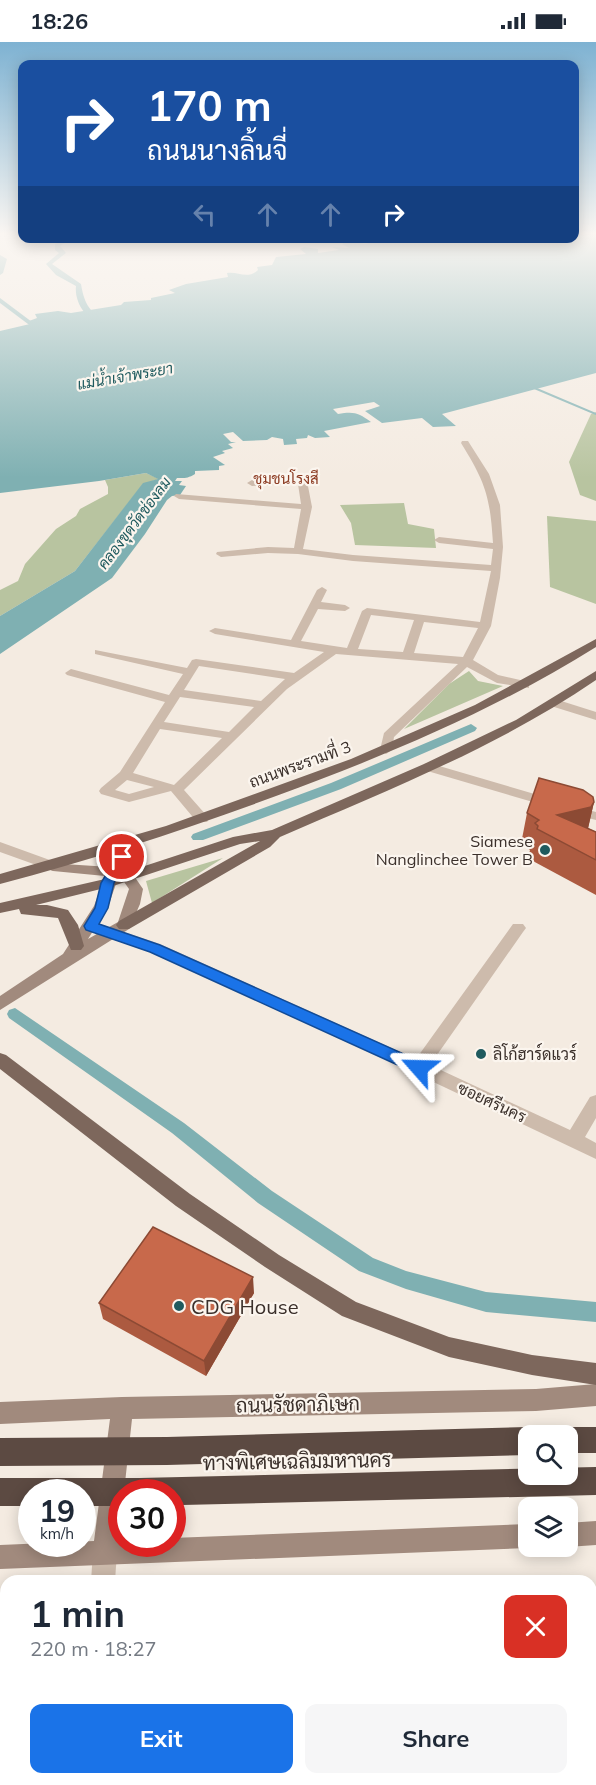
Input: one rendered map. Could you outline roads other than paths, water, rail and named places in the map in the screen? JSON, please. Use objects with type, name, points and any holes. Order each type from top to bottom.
[{"type":"highway","points":[[578,1440],[596,1440]]},
{"type":"highway","name":"ทางพิเศษเฉลิมมหานคร","points":[[0,1452],[167,1451],[518,1441]]},
{"type":"highway","name":"ทางพิเศษเฉลิมมหานคร","points":[[0,1492],[140,1492],[596,1481]]},
{"type":"main road","name":"ถนนพระรามที่ 3","points":[[0,879],[53,866],[202,819],[386,750],[525,685],[596,642]]},
{"type":"main road","points":[[0,909],[48,898],[238,840],[275,834],[429,767],[555,703],[596,675]]},
{"type":"main road","points":[[0,1004],[72,952],[118,929],[265,844],[275,834]]},
{"type":"main road","points":[[72,952],[102,908],[131,842]]},
{"type":"main road","points":[[53,866],[116,877],[136,889],[133,904],[118,929]]},
{"type":"main road","points":[[0,916],[22,910],[48,898]]},
{"type":"main road","points":[[22,910],[47,910],[63,914],[70,925],[72,952]]},
{"type":"main road","points":[[0,1060],[183,1200],[272,1261],[349,1309],[449,1347],[532,1365],[596,1374]]},
{"type":"main road","name":"ถนนรัชดาภิเษก","points":[[0,1413],[122,1408],[536,1400],[596,1395]]},
{"type":"main road","points":[[105,1552],[122,1408]]},
{"type":"main road","points":[[578,1534],[596,1533]]},
{"type":"main road","points":[[0,1557],[518,1536]]},
{"type":"street","points":[[386,750],[388,736],[467,661],[485,626],[498,547],[494,499],[485,474],[465,443]]},
{"type":"street","points":[[252,483],[302,481],[307,496],[307,507],[298,551]]},
{"type":"street","points":[[179,496],[307,507]]},
{"type":"street","points":[[439,540],[498,547]]},
{"type":"street","points":[[221,554],[298,551],[353,558],[496,568]]},
{"type":"street","points":[[295,643],[322,590]]},
{"type":"street","points":[[315,605],[345,608]]},
{"type":"street","points":[[351,651],[368,611],[485,626]]},
{"type":"street","points":[[407,656],[420,618]]},
{"type":"street","points":[[215,632],[334,650],[467,661],[478,671],[491,677],[525,685]]},
{"type":"street","points":[[296,677],[196,662],[125,775],[106,791],[117,798],[126,800],[172,788],[232,736],[263,705],[296,677],[334,650]]},
{"type":"street","points":[[99,652],[190,672]]},
{"type":"street","points":[[71,674],[174,697],[263,705]]},
{"type":"street","points":[[555,703],[596,716]]},
{"type":"street","points":[[157,725],[232,736]]},
{"type":"street","points":[[429,767],[596,816]]},
{"type":"street","points":[[125,775],[172,788],[202,819]]},
{"type":"street","points":[[0,847],[53,866]]},
{"type":"street","name":"ซอยศรีนคร","points":[[91,926],[118,929],[596,1151]]},
{"type":"street","points":[[419,1068],[518,928]]},
{"type":"street","points":[[573,1141],[596,1102]]},
{"type":"street","points":[[103,1575],[105,1552]]},
{"type":"water","points":[[36,315],[596,315],[596,373],[442,414],[456,426],[433,427],[422,418],[382,423],[365,411],[380,406],[374,402],[333,409],[338,414],[356,414],[371,422],[324,431],[330,437],[315,438],[308,435],[307,438],[296,439],[297,444],[284,445],[283,439],[272,437],[267,440],[243,441],[233,432],[223,434],[231,442],[236,442],[228,444],[233,448],[213,457],[225,465],[219,466],[219,470],[195,471],[195,474],[190,477],[177,478],[175,481],[182,481],[179,485],[186,486],[180,495],[172,496],[167,500],[112,578],[0,654],[0,616],[75,571],[143,483],[158,479],[146,473],[0,493],[0,331],[30,324],[29,321],[37,318]]},
{"type":"waterway","points":[[20,315],[46,335]]},
{"type":"waterway","points":[[92,315],[102,322]]},
{"type":"waterway","points":[[532,387],[596,414]]},
{"type":"waterway","points":[[198,837],[336,786],[471,728]]},
{"type":"waterway","points":[[15,1014],[178,1128],[265,1197],[366,1265],[406,1280],[486,1302],[596,1312]]},
{"type":"place","name":"Siamese Nanglinchee Tower B","points":[[545,850]]},
{"type":"place","name":"ลิโก้ฮาร์ดแวร์","points":[[481,1054]]},
{"type":"place","name":"CDG House","points":[[179,1306]]},
{"type":"district","name":"ชุมชนโรงสี","points":[[286,478]]},
{"type":"water label","name":"แม่น้ำเจ้าพระยา","points":[[125,376]]},
{"type":"water label","name":"คลองขุดวัดช่องลม","points":[[134,523]]}]
